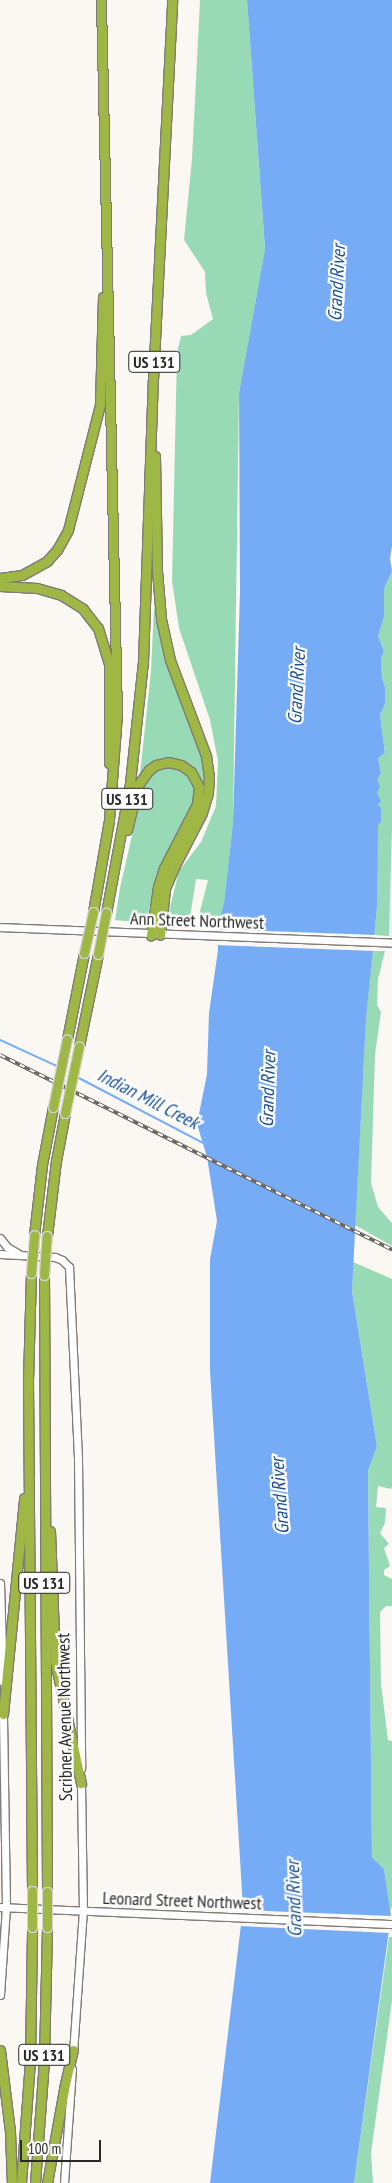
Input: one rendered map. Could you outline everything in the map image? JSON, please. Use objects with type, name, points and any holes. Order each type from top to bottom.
[{"type":"highway","name":"US 131","points":[[20,2183],[30,2060],[32,1926],[29,1441],[31,1273],[42,1165],[93,912],[109,820],[116,751],[118,684],[101,0]]},
{"type":"highway","name":"US 131","points":[[36,2183],[44,2060],[47,1927],[44,1275],[56,1161],[114,873],[130,783],[143,662],[152,411],[172,0]]},
{"type":"highway","points":[[0,578],[22,575],[47,560],[57,550],[70,522],[100,404],[106,199]]},
{"type":"highway","points":[[152,411],[158,487],[157,571],[160,619],[170,660],[206,756],[209,777],[208,793],[202,813],[174,866],[166,889],[156,935]]},
{"type":"highway","points":[[0,586],[37,588],[61,594],[83,609],[100,633],[109,663],[109,820]]},
{"type":"highway","points":[[114,873],[142,777],[160,763],[174,763],[186,768],[196,780],[199,795],[192,814],[164,868],[158,887],[156,935]]},
{"type":"highway","points":[[3,1714],[29,1441]]},
{"type":"highway","points":[[44,1492],[50,1530],[55,1661],[81,1783]]},
{"type":"highway","points":[[0,2050],[10,2132],[12,2183]]},
{"type":"highway","points":[[47,2183],[73,2050]]},
{"type":"main road","name":"Ann Street Northwest","points":[[0,927],[392,944]]},
{"type":"main road","points":[[0,1238],[7,1247],[20,1254]]},
{"type":"main road","points":[[0,1254],[20,1254]]},
{"type":"main road","name":"Scribner Avenue Northwest","points":[[20,1254],[55,1257],[66,1263],[70,1273],[77,1452],[83,1911],[64,2183]]},
{"type":"main road","points":[[0,1583],[3,1714],[3,1907],[0,1995]]},
{"type":"main road","name":"Leonard Street Northwest","points":[[3,1907],[391,1924]]},
{"type":"shaded area","points":[[391,828],[392,936],[389,936],[389,873]]},
{"type":"green space","points":[[200,0],[247,0],[265,250],[239,393],[233,822],[224,903],[220,916],[199,915],[208,880],[196,879],[190,917],[168,916],[179,871],[201,842],[216,806],[218,761],[210,720],[179,628],[172,581],[177,353],[181,336],[191,335],[213,319],[206,293],[205,272],[184,240],[192,159]]},
{"type":"green space","points":[[392,571],[392,828],[389,936],[374,935],[377,907],[377,824],[380,821],[381,809],[378,805],[376,779],[381,773],[378,758],[385,753],[380,715],[385,704],[381,658],[384,651],[378,636],[384,617],[384,589]]},
{"type":"green space","points":[[154,607],[202,752],[206,782],[203,799],[199,776],[193,769],[179,761],[140,774],[151,671]]},
{"type":"green space","points":[[168,767],[180,770],[189,777],[194,787],[193,803],[156,875],[147,919],[135,922],[115,920],[120,888],[143,787],[148,776],[157,769]]},
{"type":"green space","points":[[372,951],[385,951],[378,979],[377,1005],[381,1012],[375,1054],[371,1183],[378,1207],[392,1223],[392,1246],[355,1225],[366,1020]]},
{"type":"green space","points":[[353,1262],[392,1279],[392,1487],[391,1489],[378,1486],[376,1507],[386,1508],[385,1523],[380,1533],[389,1544],[384,1548],[390,1566],[384,1570],[384,1575],[392,1579],[392,1606],[386,1606],[380,1612],[381,1684],[388,1740],[392,1741],[392,1907],[390,1911],[384,1869],[372,1857],[368,1471],[377,1446],[352,1291]]},
{"type":"green space","points":[[389,1937],[392,1937],[392,2001],[371,2153],[373,2183],[354,2183]]},
{"type":"water","name":"Grand River","points":[[247,0],[392,0],[392,546],[390,559],[392,571],[384,589],[384,617],[378,636],[384,651],[381,658],[385,704],[380,715],[385,753],[378,758],[381,773],[377,779],[380,787],[377,793],[381,801],[378,805],[381,808],[381,822],[378,825],[377,907],[366,1020],[352,1291],[377,1446],[368,1471],[372,1857],[384,1869],[391,1916],[354,2183],[210,2183],[243,1908],[210,1371],[210,1259],[217,1221],[207,1157],[197,1124],[207,1074],[209,1013],[218,950],[217,927],[224,903],[233,822],[240,592],[239,393],[265,249]]},
{"type":"pier","points":[[216,929],[376,935],[375,951],[215,945]]},
{"type":"pier","points":[[203,1154],[357,1230],[355,1233],[204,1158]]},
{"type":"pier","points":[[240,1910],[391,1916],[390,1933],[239,1926]]},
{"type":"waterway","name":"Indian Mill Creek","points":[[0,1040],[59,1067]]},
{"type":"waterway","name":"Indian Mill Creek","points":[[77,1077],[203,1143]]},
{"type":"railway","points":[[0,1055],[392,1250]]}]
